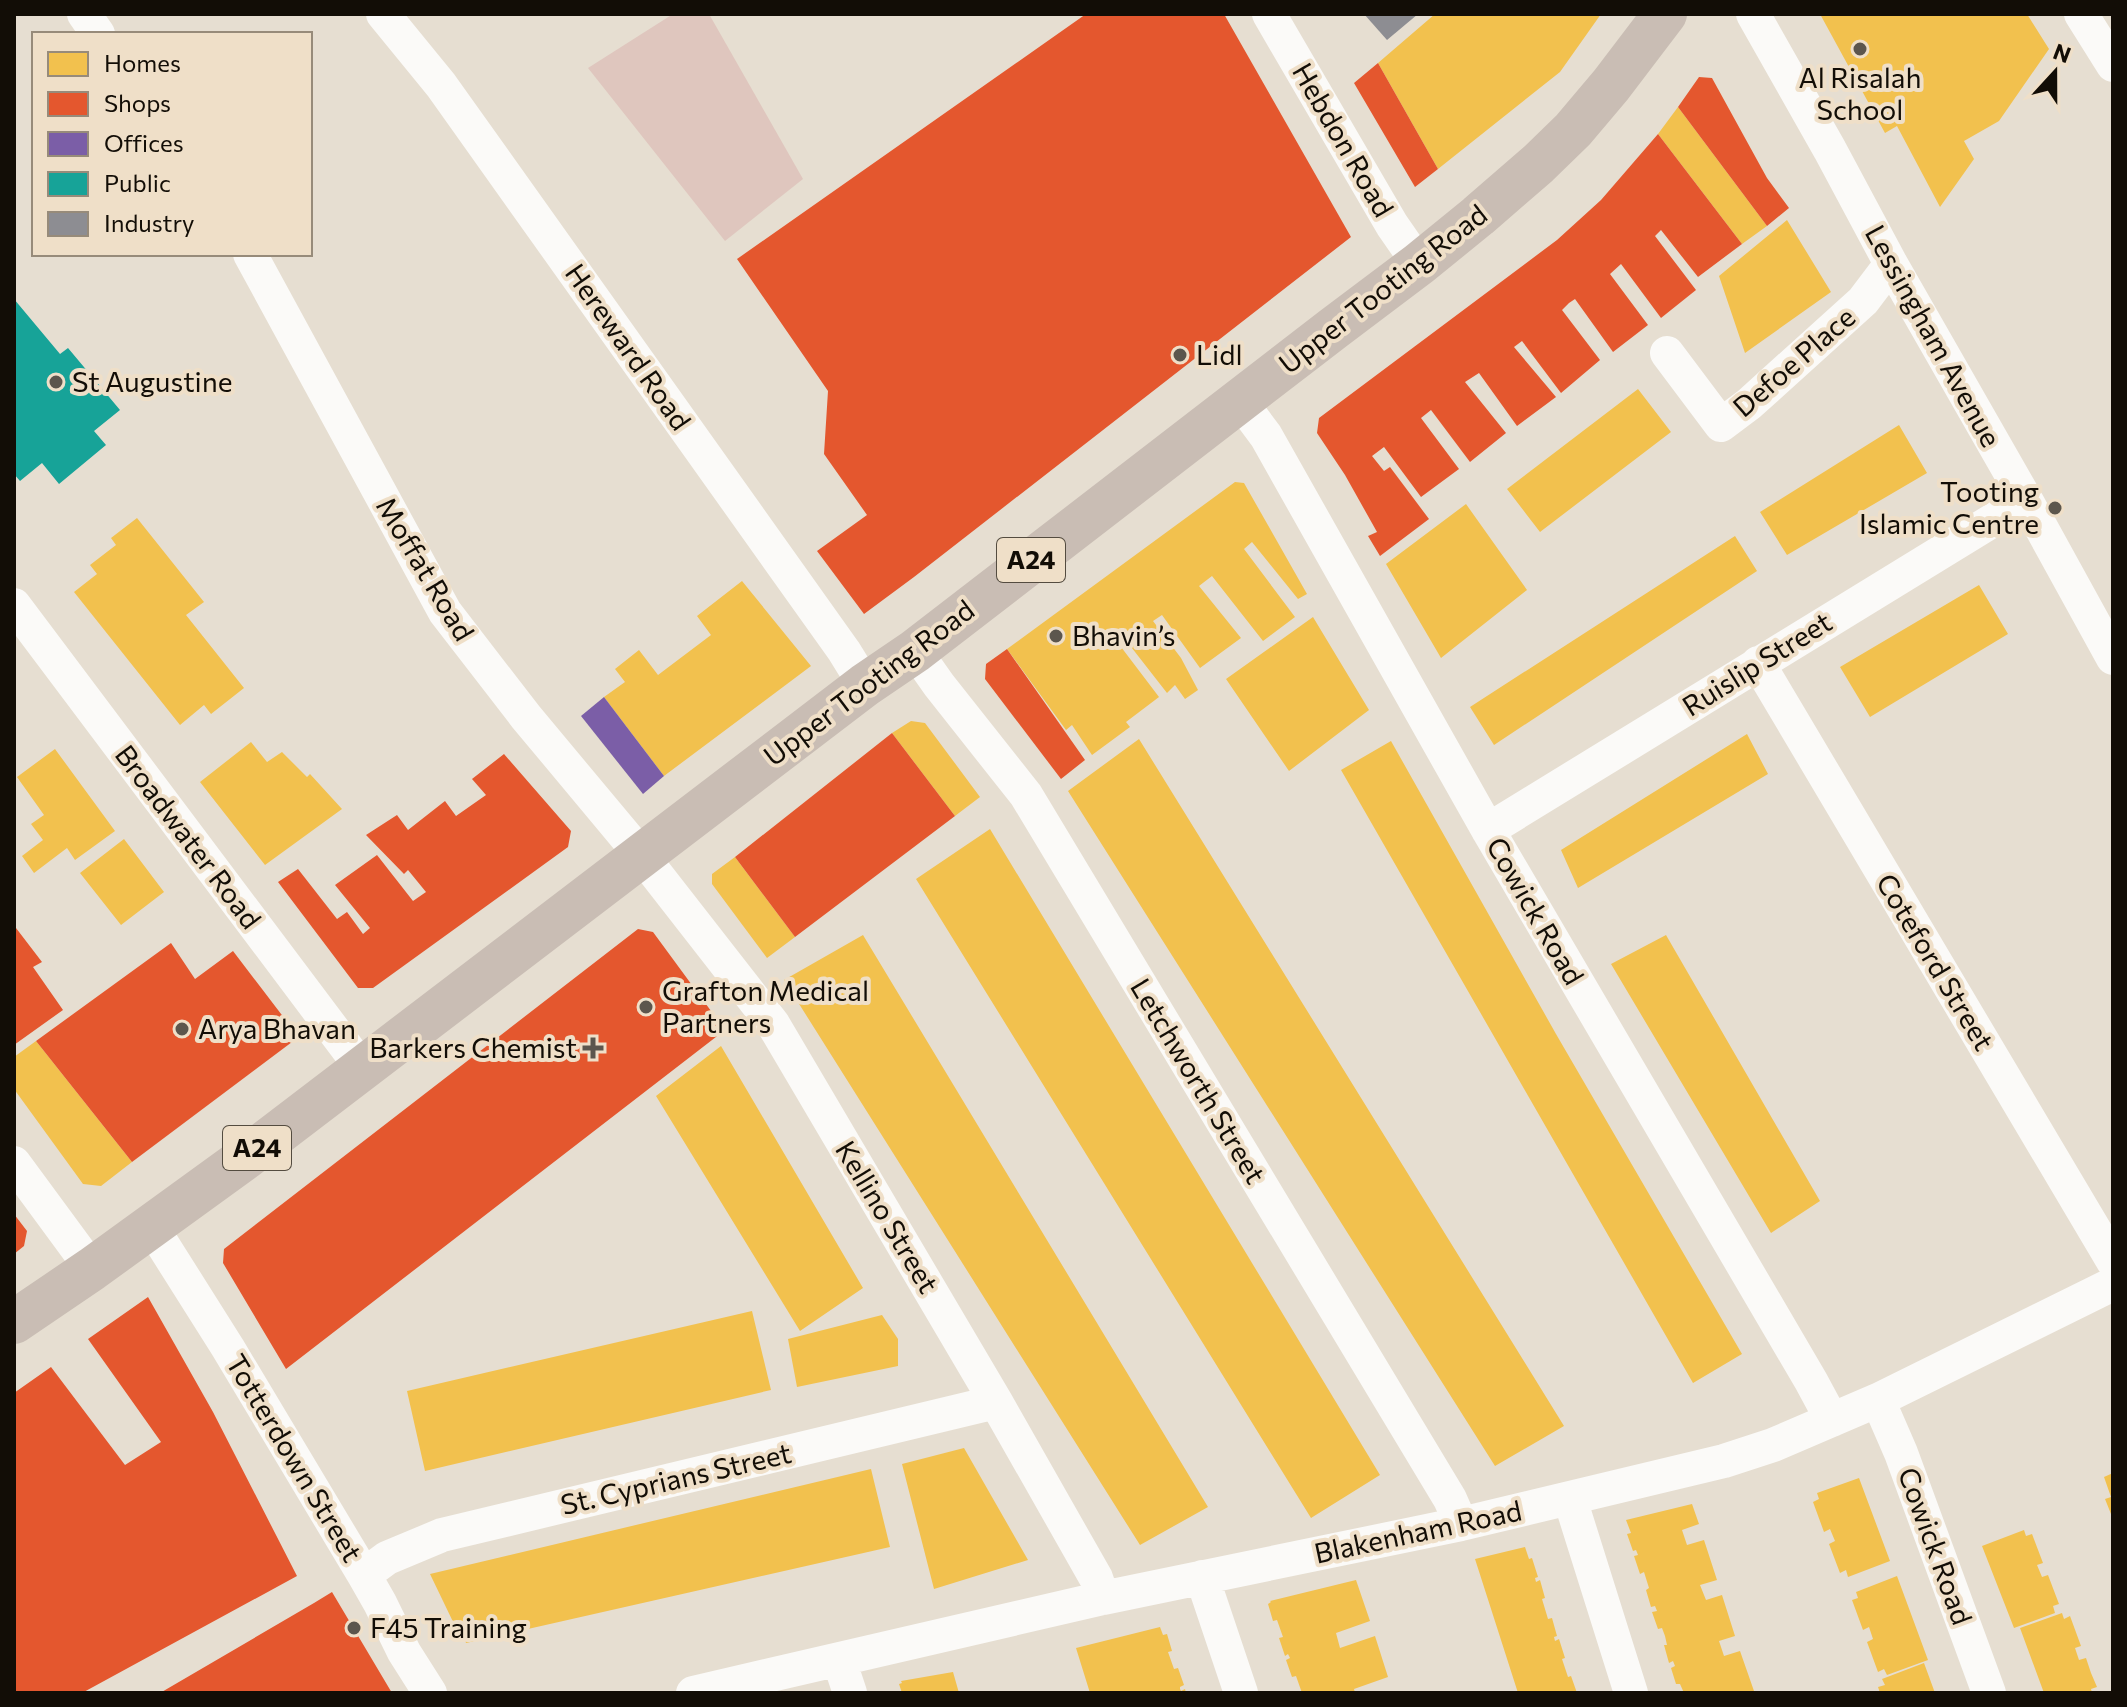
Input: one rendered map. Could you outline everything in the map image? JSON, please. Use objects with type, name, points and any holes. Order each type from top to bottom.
[{"type":"highway","name":"Upper Tooting Road","points":[[151,1226],[245,1158],[865,685],[915,651],[1419,264],[1538,164],[1573,130],[1665,14]]},
{"type":"highway","name":"A24","points":[[14,1322],[151,1226]]},
{"type":"street","points":[[84,14],[97,32]]},
{"type":"street","name":"Hereward Road","points":[[383,14],[441,85],[865,685]]},
{"type":"street","name":"Hebdon Road","points":[[1269,14],[1392,225],[1419,264]]},
{"type":"street","name":"Lessingham Avenue","points":[[1753,14],[2113,658]]},
{"type":"street","points":[[2081,14],[2113,65]]},
{"type":"street","name":"Moffat Road","points":[[251,256],[445,612],[526,717],[642,856]]},
{"type":"street","name":"Defoe Place","points":[[1667,353],[1721,425],[1749,404],[1863,301],[1891,264]]},
{"type":"street","name":"Cowick Road","points":[[1240,401],[1266,436],[1488,830],[1832,1420]]},
{"type":"street","name":"Ruislip Street","points":[[1488,830],[2026,500]]},
{"type":"street","name":"Broadwater Road","points":[[14,605],[362,1068]]},
{"type":"street","name":"Letchworth Street","points":[[915,651],[1026,795],[1450,1499],[1461,1524]]},
{"type":"street","name":"Coteford Street","points":[[1758,663],[2113,1261]]},
{"type":"street","name":"Kellino Street","points":[[642,856],[773,1024],[996,1402],[1096,1578],[1103,1598]]},
{"type":"street","points":[[14,1163],[92,1269]]},
{"type":"street","name":"Totterdown Street","points":[[151,1226],[364,1575],[404,1652],[430,1693]]},
{"type":"street","name":"Blakenham Road","points":[[693,1693],[1103,1598],[1461,1524],[1724,1461],[1773,1445],[1878,1400],[2113,1284]]},
{"type":"street","name":"Cowick Road","points":[[1878,1400],[1901,1453],[1989,1693]]},
{"type":"street","name":"St. Cyprians Street","points":[[364,1575],[387,1558],[442,1535],[996,1402]]},
{"type":"street","points":[[1570,1499],[1631,1693]]},
{"type":"street","points":[[1202,1577],[1241,1693]]},
{"type":"street","points":[[839,1660],[850,1693]]},
{"type":"shaded area","points":[[673,14],[709,14],[803,179],[725,241],[588,68]]},
{"type":"building: Homes","points":[[1435,14],[1601,14],[1560,72],[1438,169],[1378,63]]},
{"type":"building: Homes","points":[[1820,14],[2027,14],[2049,49],[1999,121],[1964,141],[1974,159],[1940,207],[1897,126],[1885,133]]},
{"type":"building: Homes","points":[[1678,107],[1767,226],[1742,244],[1658,134]]},
{"type":"building: Homes","points":[[1787,220],[1831,292],[1745,353],[1719,276]]},
{"type":"building: Homes","points":[[1638,389],[1671,432],[1540,532],[1507,489]]},
{"type":"building: Homes","points":[[1899,425],[1927,473],[1787,555],[1760,512]]},
{"type":"building: Homes","points":[[1235,482],[1244,483],[1307,594],[1298,599],[1252,542],[1244,549],[1295,617],[1263,641],[1212,576],[1199,586],[1241,638],[1200,668],[1162,615],[1153,621],[1181,658],[1198,690],[1185,699],[1175,685],[1167,693],[1121,634],[1115,639],[1159,697],[1126,722],[1130,727],[1092,755],[1072,725],[1066,730],[1007,649]]},
{"type":"building: Homes","points":[[1466,504],[1527,590],[1441,658],[1386,564]]},
{"type":"building: Homes","points":[[137,518],[204,602],[186,615],[244,688],[211,714],[204,705],[180,725],[74,592],[97,574],[90,565],[116,545],[111,538]]},
{"type":"building: Homes","points":[[1735,536],[1757,571],[1494,745],[1470,707]]},
{"type":"building: Homes","points":[[742,581],[811,666],[664,776],[604,697],[625,682],[615,669],[639,650],[658,675],[711,635],[697,616]]},
{"type":"building: Homes","points":[[1979,585],[2008,634],[1870,717],[1840,667]]},
{"type":"building: Homes","points":[[1313,617],[1369,710],[1289,771],[1226,679]]},
{"type":"building: Homes","points":[[911,721],[925,723],[980,797],[955,816],[892,733]]},
{"type":"building: Homes","points":[[1747,734],[1768,774],[1578,888],[1561,850]]},
{"type":"building: Homes","points":[[1139,739],[1564,1426],[1495,1466],[1068,791]]},
{"type":"building: Homes","points":[[1391,741],[1556,1034],[1742,1354],[1693,1383],[1341,770]]},
{"type":"building: Homes","points":[[251,742],[267,762],[282,752],[307,777],[310,774],[342,809],[265,865],[200,782]]},
{"type":"building: Homes","points":[[55,749],[115,831],[75,860],[67,848],[34,873],[22,856],[43,840],[31,824],[44,815],[17,777]]},
{"type":"building: Homes","points":[[990,829],[1380,1475],[1311,1518],[916,879]]},
{"type":"building: Homes","points":[[124,839],[164,892],[121,925],[80,873]]},
{"type":"building: Homes","points":[[735,857],[795,937],[767,958],[712,884],[712,874]]},
{"type":"building: Homes","points":[[863,935],[1208,1507],[1140,1545],[784,980]]},
{"type":"building: Homes","points":[[1666,935],[1820,1201],[1771,1233],[1611,964]]},
{"type":"building: Homes","points":[[36,1041],[132,1162],[101,1186],[83,1184],[14,1089],[14,1057]]},
{"type":"building: Homes","points":[[721,1046],[863,1288],[800,1331],[656,1096]]},
{"type":"building: Homes","points":[[752,1311],[771,1390],[425,1471],[407,1391]]},
{"type":"building: Homes","points":[[882,1315],[898,1339],[898,1366],[797,1387],[788,1339]]},
{"type":"building: Homes","points":[[964,1448],[1028,1560],[934,1589],[902,1464]]},
{"type":"building: Homes","points":[[871,1469],[890,1547],[466,1643],[461,1627],[456,1628],[430,1574]]},
{"type":"building: Homes","points":[[2113,1473],[2113,1519],[2105,1499],[2111,1497],[2104,1477]]},
{"type":"building: Homes","points":[[1859,1478],[1890,1561],[1848,1577],[1846,1570],[1840,1573],[1829,1544],[1835,1541],[1830,1529],[1824,1532],[1813,1502],[1819,1499],[1817,1493]]},
{"type":"building: Homes","points":[[1692,1504],[1699,1524],[1682,1530],[1687,1545],[1704,1540],[1717,1580],[1700,1585],[1706,1600],[1722,1595],[1735,1636],[1719,1641],[1724,1656],[1740,1651],[1754,1691],[1748,1693],[1684,1693],[1680,1684],[1676,1684],[1671,1668],[1675,1666],[1673,1661],[1669,1663],[1665,1636],[1662,1628],[1658,1629],[1652,1612],[1657,1611],[1655,1606],[1651,1607],[1644,1572],[1640,1574],[1634,1556],[1638,1555],[1636,1550],[1633,1551],[1627,1534],[1631,1533],[1626,1520]]},
{"type":"building: Homes","points":[[2024,1530],[2026,1536],[2032,1534],[2043,1563],[2037,1565],[2042,1577],[2048,1575],[2059,1604],[2053,1606],[2055,1613],[2014,1628],[1982,1546]]},
{"type":"building: Homes","points":[[1525,1547],[1538,1577],[1535,1578],[1536,1582],[1540,1580],[1548,1619],[1552,1618],[1557,1636],[1554,1637],[1555,1641],[1559,1639],[1568,1677],[1571,1676],[1577,1693],[1518,1693],[1475,1559]]},
{"type":"building: Homes","points":[[1897,1576],[1928,1660],[1887,1675],[1884,1669],[1878,1672],[1867,1642],[1873,1639],[1869,1627],[1863,1630],[1852,1600],[1858,1598],[1856,1592]]},
{"type":"building: Homes","points":[[1356,1580],[1370,1621],[1336,1633],[1340,1648],[1375,1636],[1388,1677],[1354,1689],[1355,1693],[1302,1693],[1296,1676],[1292,1677],[1286,1660],[1290,1658],[1288,1654],[1285,1656],[1279,1638],[1283,1637],[1277,1620],[1273,1621],[1268,1604]]},
{"type":"building: Homes","points":[[2062,1613],[2064,1619],[2070,1616],[2081,1646],[2075,1648],[2079,1660],[2086,1658],[2097,1687],[2091,1689],[2092,1693],[2044,1693],[2020,1628]]},
{"type":"building: Homes","points":[[1160,1627],[1163,1635],[1167,1634],[1172,1651],[1168,1652],[1184,1685],[1180,1689],[1185,1689],[1186,1693],[1090,1693],[1076,1648]]},
{"type":"building: Homes","points":[[1924,1663],[1935,1693],[1880,1693],[1878,1687],[1885,1685],[1882,1679]]},
{"type":"building: Homes","points":[[953,1672],[959,1693],[902,1693],[899,1684],[901,1681]]},
{"type":"building: Shops","points":[[1086,14],[1224,14],[1351,237],[864,614],[817,551],[867,515],[824,454],[828,391],[737,259]]},
{"type":"building: Shops","points":[[1378,63],[1438,169],[1415,187],[1354,83]]},
{"type":"building: Shops","points":[[1699,77],[1712,78],[1767,178],[1789,208],[1767,226],[1678,107]]},
{"type":"building: Shops","points":[[1658,134],[1742,244],[1698,277],[1661,230],[1655,236],[1696,290],[1661,318],[1621,264],[1610,274],[1648,325],[1613,352],[1575,299],[1569,303],[1562,310],[1600,360],[1561,393],[1522,341],[1514,347],[1556,397],[1517,426],[1479,373],[1465,382],[1506,433],[1470,462],[1431,410],[1421,418],[1459,469],[1421,497],[1384,447],[1372,456],[1384,471],[1390,467],[1429,519],[1380,556],[1368,536],[1377,532],[1317,433],[1319,418],[1557,240],[1601,200]]},
{"type":"building: Shops","points":[[1007,649],[1085,760],[1061,779],[985,679],[986,664]]},
{"type":"building: Shops","points":[[892,733],[955,816],[795,937],[735,857]]},
{"type":"building: Shops","points":[[504,754],[571,831],[568,847],[373,988],[358,988],[278,882],[298,869],[337,919],[347,912],[363,934],[370,928],[335,885],[377,855],[413,901],[426,892],[408,870],[404,874],[366,835],[397,815],[408,830],[445,801],[456,816],[486,795],[472,779]]},
{"type":"building: Shops","points":[[16,928],[42,962],[33,967],[63,1010],[14,1045],[14,930]]},
{"type":"building: Shops","points":[[638,929],[653,932],[725,1030],[286,1369],[223,1263],[224,1249]]},
{"type":"building: Shops","points":[[171,943],[195,979],[233,951],[291,1027],[292,1042],[132,1162],[36,1041]]},
{"type":"building: Shops","points":[[14,1214],[27,1231],[24,1246],[14,1254]]},
{"type":"building: Shops","points":[[148,1297],[213,1412],[297,1576],[82,1693],[14,1693],[14,1393],[51,1367],[125,1465],[161,1442],[88,1339]]},
{"type":"building: Shops","points":[[332,1592],[392,1693],[160,1693],[314,1603]]},
{"type":"building: Offices","points":[[604,697],[664,776],[643,794],[581,716]]},
{"type":"building: Public","name":"St Augustine","points":[[14,299],[60,354],[68,348],[120,410],[94,431],[106,445],[59,484],[42,463],[20,481],[14,474]]},
{"type":"building: Industry","points":[[1364,14],[1418,14],[1387,40]]},
{"type":"place","name":"Al Risalah School","points":[[1860,49]]},
{"type":"place","name":"Lidl","points":[[1180,355]]},
{"type":"place","name":"St Augustine","points":[[56,382]]},
{"type":"place","name":"Tooting Islamic Centre","points":[[2055,508]]},
{"type":"place","name":"Bhavin’s","points":[[1056,636]]},
{"type":"place","name":"Grafton Medical Partners","points":[[646,1007]]},
{"type":"place","name":"Arya Bhavan","points":[[182,1029]]},
{"type":"place","name":"Barkers Chemist","points":[[593,1048]]},
{"type":"place","name":"F45 Training","points":[[354,1628]]}]
